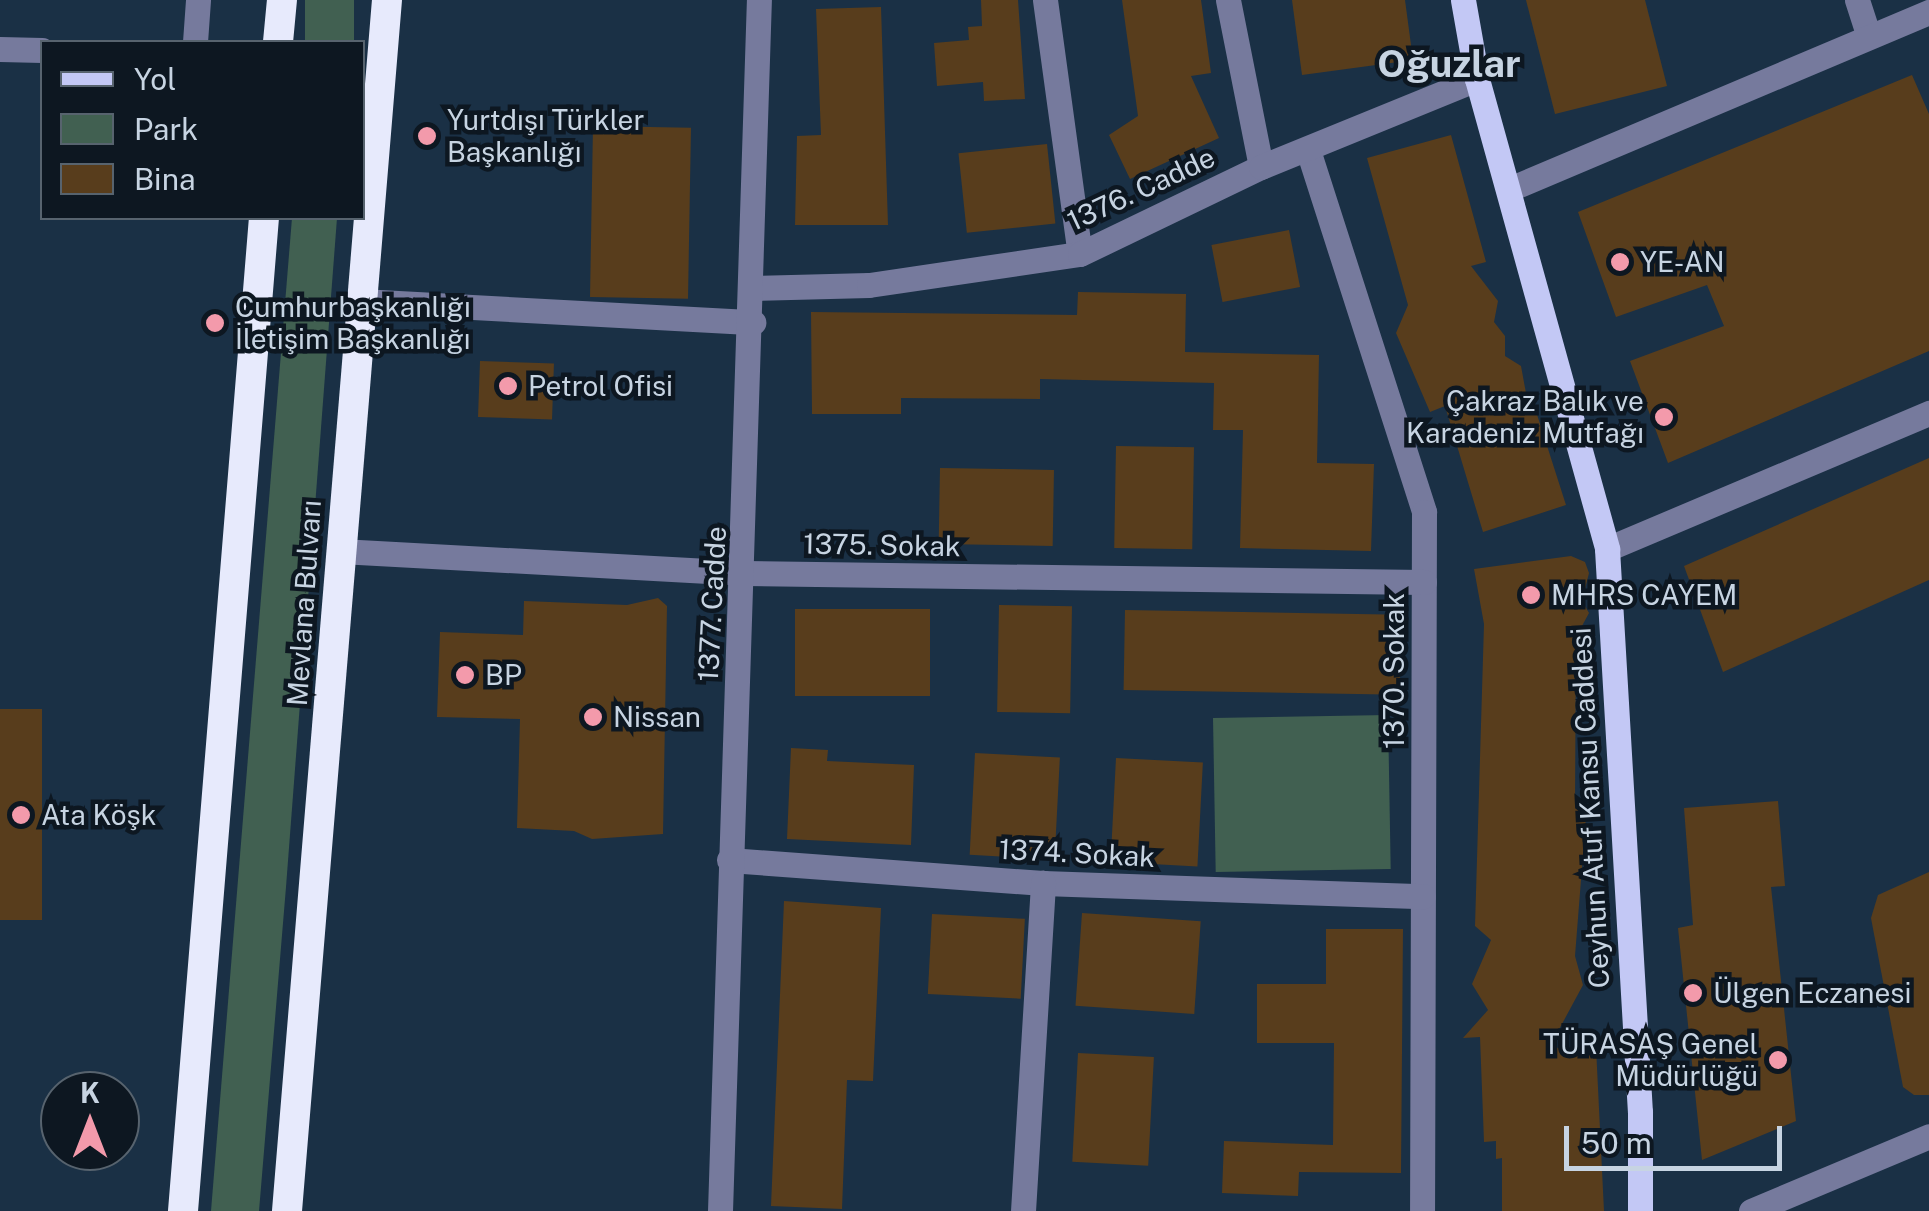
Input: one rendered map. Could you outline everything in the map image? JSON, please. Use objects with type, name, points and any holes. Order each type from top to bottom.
[{"type":"highway","points":[[278,40],[282,0]]},
{"type":"highway","name":"Mevlana Bulvarı","points":[[287,1211],[386,0]]},
{"type":"highway","points":[[183,1211],[264,220]]},
{"type":"main road","name":"Ceyhun Atuf Kansu Caddesi","points":[[1463,0],[1478,79],[1512,188],[1607,549],[1640,1112],[1640,1211]]},
{"type":"street","points":[[195,40],[198,0]]},
{"type":"street","name":"1377. Cadde","points":[[720,1211],[729,860],[744,574],[759,0]]},
{"type":"street","points":[[1045,0],[1080,254]]},
{"type":"street","points":[[1228,0],[1261,168]]},
{"type":"street","points":[[1857,0],[1869,36]]},
{"type":"street","points":[[1512,188],[1929,12]]},
{"type":"street","points":[[0,48],[40,50]]},
{"type":"street","name":"1376. Cadde","points":[[753,288],[869,286],[1080,254],[1261,168],[1478,79]]},
{"type":"street","name":"1370. Sokak","points":[[1308,150],[1424,512],[1422,1211]]},
{"type":"street","points":[[361,301],[752,322]]},
{"type":"street","points":[[1607,549],[1929,413]]},
{"type":"street","name":"1375. Sokak","points":[[340,551],[744,574],[1424,582]]},
{"type":"street","name":"1374. Sokak","points":[[729,860],[1044,883],[1422,896]]},
{"type":"street","points":[[1022,1211],[1044,883]]},
{"type":"street","points":[[1751,1211],[1929,1136]]},
{"type":"green space","points":[[305,0],[354,0],[354,40],[305,40]]},
{"type":"green space","points":[[292,220],[337,220],[259,1211],[211,1211]]},
{"type":"green space","points":[[1388,715],[1391,869],[1216,872],[1213,718]]},
{"type":"building","points":[[981,0],[1018,0],[1025,99],[984,101],[983,82],[937,86],[934,43],[969,40],[968,27],[982,26]]},
{"type":"building","points":[[1122,0],[1201,0],[1211,73],[1191,76],[1219,138],[1130,179],[1109,135],[1138,116]]},
{"type":"building","points":[[1292,0],[1405,0],[1413,60],[1302,75]]},
{"type":"building","points":[[1526,0],[1645,0],[1667,86],[1555,114]]},
{"type":"building","points":[[881,7],[888,225],[795,225],[797,136],[821,135],[816,9]]},
{"type":"building","points":[[1912,75],[1929,114],[1929,351],[1668,463],[1630,361],[1724,326],[1707,285],[1616,317],[1578,212]]},
{"type":"building","points":[[593,126],[691,128],[688,299],[590,297]]},
{"type":"building","points":[[1451,135],[1486,262],[1471,266],[1498,301],[1494,322],[1505,336],[1505,356],[1521,366],[1528,404],[1533,402],[1566,505],[1483,532],[1445,406],[1430,412],[1396,333],[1408,305],[1367,158]]},
{"type":"building","points":[[1047,144],[1055,224],[967,233],[958,153]]},
{"type":"building","points":[[1289,230],[1300,287],[1223,302],[1211,245]]},
{"type":"building","points":[[1078,292],[1186,294],[1185,352],[1319,355],[1317,463],[1374,464],[1371,551],[1240,548],[1243,430],[1213,430],[1214,383],[1040,379],[1040,399],[901,398],[901,414],[812,414],[811,312],[1077,315]]},
{"type":"building","points":[[480,361],[554,364],[552,420],[478,417]]},
{"type":"building","points":[[1116,446],[1194,447],[1192,549],[1114,548]]},
{"type":"building","points":[[1929,458],[1929,580],[1723,672],[1684,566]]},
{"type":"building","points":[[940,468],[1054,470],[1053,546],[939,544]]},
{"type":"building","points":[[1571,556],[1585,562],[1589,573],[1582,601],[1589,613],[1576,637],[1575,804],[1587,804],[1575,956],[1583,985],[1549,1048],[1596,1047],[1604,1211],[1502,1211],[1502,1158],[1496,1159],[1496,1141],[1484,1142],[1480,1037],[1463,1038],[1488,1010],[1472,984],[1491,940],[1475,926],[1484,624],[1474,569]]},
{"type":"building","name":"Nissan","points":[[658,598],[667,606],[663,834],[592,839],[574,831],[517,828],[520,719],[437,717],[440,632],[523,635],[524,601],[627,605]]},
{"type":"building","points":[[999,605],[1072,606],[1070,713],[997,712]]},
{"type":"building","points":[[795,609],[930,609],[930,696],[795,696]]},
{"type":"building","points":[[1125,610],[1401,615],[1400,695],[1124,690]]},
{"type":"building","name":"Ata Köşk","points":[[0,709],[42,709],[42,920],[0,920]]},
{"type":"building","points":[[791,748],[828,750],[827,761],[914,765],[911,845],[787,839]]},
{"type":"building","points":[[975,753],[1060,757],[1055,859],[970,855]]},
{"type":"building","points":[[1116,758],[1203,763],[1197,866],[1111,862]]},
{"type":"building","points":[[1778,801],[1785,886],[1771,887],[1796,1121],[1702,1160],[1678,928],[1693,925],[1684,808]]},
{"type":"building","points":[[1929,872],[1929,1095],[1914,1095],[1903,1087],[1871,918],[1878,895]]},
{"type":"building","points":[[784,901],[881,908],[873,1081],[847,1080],[842,1209],[771,1206]]},
{"type":"building","points":[[1082,913],[1201,921],[1194,1014],[1076,1006]]},
{"type":"building","points":[[932,914],[1025,919],[1021,999],[928,994]]},
{"type":"building","points":[[1326,929],[1403,929],[1401,1173],[1299,1172],[1298,1196],[1222,1193],[1224,1141],[1333,1145],[1334,1043],[1257,1043],[1257,984],[1326,984]]},
{"type":"building","points":[[1078,1053],[1154,1057],[1148,1166],[1072,1162]]},
{"type":"place","name":"Yurtdışı Türkler Başkanlığı","points":[[427,136]]},
{"type":"place","name":"YE-AN","points":[[1620,262]]},
{"type":"place","name":"Cumhurbaşkanlığı İletişim Başkanlığı","points":[[215,323]]},
{"type":"place","name":"Petrol Ofisi","points":[[508,386]]},
{"type":"place","name":"Çakraz Balık ve Karadeniz Mutfağı","points":[[1664,417]]},
{"type":"place","name":"MHRS CAYEM","points":[[1531,595]]},
{"type":"place","name":"BP","points":[[465,675]]},
{"type":"place","name":"Nissan","points":[[593,717]]},
{"type":"place","name":"Ata Köşk","points":[[21,815]]},
{"type":"place","name":"Ülgen Eczanesi","points":[[1693,993]]},
{"type":"place","name":"TÜRASAŞ Genel Müdürlüğü","points":[[1778,1060]]},
{"type":"district","name":"Oğuzlar","points":[[1449,64]]}]
